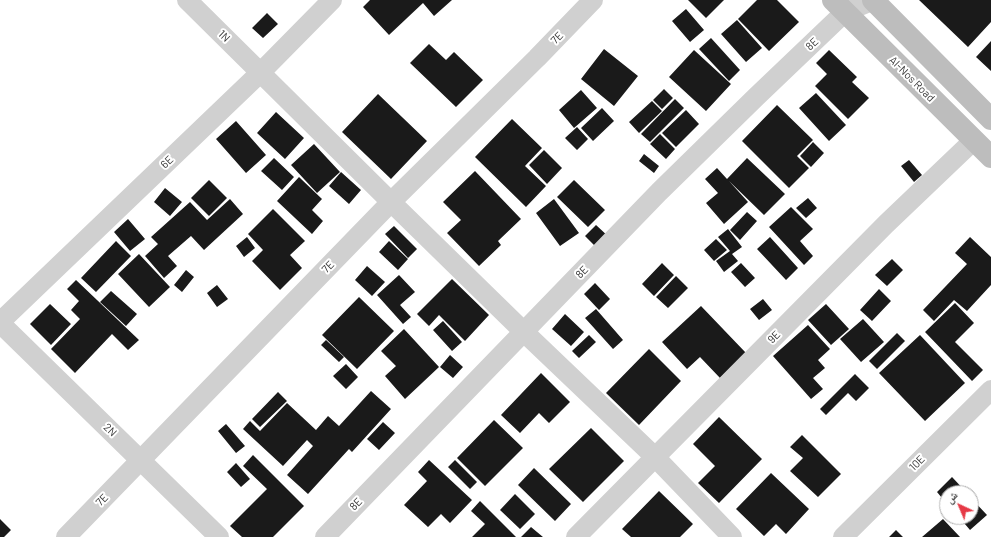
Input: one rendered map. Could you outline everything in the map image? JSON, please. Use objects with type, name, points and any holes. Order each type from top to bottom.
[{"type":"main road","points":[[873,0],[991,119]]},
{"type":"main road","name":"Al-Nos Road","points":[[839,6],[991,157]]},
{"type":"street","name":"1N","points":[[187,0],[524,332],[655,457],[732,537]]},
{"type":"street","name":"6E","points":[[0,322],[261,72],[332,0]]},
{"type":"street","name":"7E","points":[[66,537],[391,202],[537,58],[593,0]]},
{"type":"street","points":[[839,6],[873,0]]},
{"type":"street","name":"8E","points":[[325,537],[659,192],[756,97],[839,6]]},
{"type":"street","name":"9E","points":[[576,537],[886,224],[974,140]]},
{"type":"street","name":"2N","points":[[0,322],[219,537]]},
{"type":"street","name":"10E","points":[[843,537],[991,390]]},
{"type":"building","points":[[370,0],[452,0],[434,16],[423,3],[389,35],[363,7]]},
{"type":"building","points":[[688,0],[724,0],[706,18]]},
{"type":"building","points":[[757,0],[777,0],[799,22],[769,51],[738,19]]},
{"type":"building","points":[[919,0],[991,0],[991,22],[968,47]]},
{"type":"building","points":[[686,9],[704,30],[690,42],[672,21]]},
{"type":"building","points":[[267,13],[278,24],[263,38],[252,28]]},
{"type":"building","points":[[737,20],[762,48],[746,62],[721,34]]},
{"type":"building","points":[[711,38],[740,70],[729,81],[699,49]]},
{"type":"building","points":[[991,41],[991,71],[976,57]]},
{"type":"building","points":[[429,44],[446,60],[454,52],[483,80],[456,107],[410,63]]},
{"type":"building","points":[[604,49],[638,76],[614,106],[581,79]]},
{"type":"building","points":[[694,50],[731,84],[706,111],[669,77]]},
{"type":"building","points":[[829,50],[857,77],[852,82],[869,98],[848,119],[815,86],[827,74],[816,63]]},
{"type":"building","points":[[664,89],[673,98],[662,109],[653,100]]},
{"type":"building","points":[[581,90],[597,108],[574,128],[559,110]]},
{"type":"building","points":[[816,93],[846,125],[829,141],[799,108]]},
{"type":"building","points":[[378,94],[427,141],[391,179],[342,132]]},
{"type":"building","points":[[675,99],[684,108],[650,142],[641,134]]},
{"type":"building","points":[[652,101],[662,111],[639,133],[629,122]]},
{"type":"building","points":[[777,105],[813,140],[797,156],[809,168],[789,188],[742,141]]},
{"type":"building","points":[[602,108],[614,121],[593,141],[581,128]]},
{"type":"building","points":[[686,110],[699,124],[676,147],[662,133]]},
{"type":"building","points":[[276,112],[304,138],[285,159],[257,133]]},
{"type":"building","points":[[512,119],[542,148],[525,166],[546,186],[526,207],[475,157]]},
{"type":"building","points":[[236,121],[266,155],[246,173],[216,139]]},
{"type":"building","points":[[577,127],[588,139],[577,150],[565,138]]},
{"type":"building","points":[[660,134],[675,149],[666,159],[650,144]]},
{"type":"building","points":[[813,142],[824,153],[811,167],[800,156]]},
{"type":"building","points":[[314,144],[340,172],[317,193],[291,165]]},
{"type":"building","points":[[544,150],[562,168],[547,184],[529,165]]},
{"type":"building","points":[[644,154],[659,166],[654,173],[639,161]]},
{"type":"building","points":[[274,158],[294,177],[282,190],[261,171]]},
{"type":"building","points":[[747,158],[785,194],[764,215],[729,181],[748,202],[724,224],[706,203],[718,193],[705,179],[717,168],[727,179]]},
{"type":"building","points":[[909,160],[922,175],[914,182],[901,166]]},
{"type":"building","points":[[475,171],[521,219],[498,241],[501,245],[479,266],[447,233],[461,220],[443,202]]},
{"type":"building","points":[[341,172],[361,190],[349,204],[329,186]]},
{"type":"building","points":[[299,177],[322,199],[312,210],[323,221],[312,234],[277,201]]},
{"type":"building","points":[[209,180],[227,198],[209,216],[191,198]]},
{"type":"building","points":[[574,180],[605,210],[588,227],[557,197]]},
{"type":"building","points":[[165,188],[182,202],[170,216],[154,202]]},
{"type":"building","points":[[808,198],[817,208],[806,218],[796,208]]},
{"type":"building","points":[[230,199],[243,214],[204,250],[191,236],[168,256],[177,266],[164,278],[145,256],[158,244],[151,237],[190,202],[207,220]]},
{"type":"building","points":[[554,199],[579,233],[560,246],[536,213]]},
{"type":"building","points":[[791,207],[813,229],[800,241],[813,256],[804,265],[769,227]]},
{"type":"building","points":[[273,209],[305,241],[290,255],[302,268],[280,290],[252,261],[263,250],[248,234]]},
{"type":"building","points":[[747,212],[757,221],[740,240],[730,230]]},
{"type":"building","points":[[128,219],[145,239],[130,251],[114,232]]},
{"type":"building","points":[[596,225],[610,238],[599,250],[585,236]]},
{"type":"building","points":[[394,226],[417,249],[408,258],[385,234]]},
{"type":"building","points":[[728,229],[742,247],[732,254],[738,261],[724,272],[716,261],[730,251],[718,237]]},
{"type":"building","points":[[247,237],[255,248],[244,257],[236,246]]},
{"type":"building","points":[[770,237],[798,268],[786,280],[757,249]]},
{"type":"building","points":[[970,237],[991,257],[991,285],[967,311],[954,300],[934,321],[923,310],[967,264],[955,253]]},
{"type":"building","points":[[716,239],[727,250],[714,261],[704,250]]},
{"type":"building","points":[[116,241],[131,256],[96,292],[81,278]]},
{"type":"building","points":[[389,241],[408,259],[398,270],[379,252]]},
{"type":"building","points":[[139,254],[170,287],[149,307],[118,274]]},
{"type":"building","points":[[892,259],[903,270],[887,286],[875,275]]},
{"type":"building","points":[[662,263],[674,275],[654,296],[642,284]]},
{"type":"building","points":[[741,263],[755,278],[745,287],[731,272]]},
{"type":"building","points":[[367,266],[385,282],[372,296],[355,280]]},
{"type":"building","points":[[186,270],[194,277],[182,292],[174,285]]},
{"type":"building","points":[[399,275],[415,292],[400,305],[411,317],[403,324],[377,295]]},
{"type":"building","points":[[676,276],[688,288],[668,308],[656,297]]},
{"type":"building","points":[[452,279],[489,315],[465,341],[439,315],[429,326],[417,314]]},
{"type":"building","points":[[76,280],[139,340],[128,350],[112,334],[75,373],[51,349],[80,319],[71,310],[79,301],[67,289]]},
{"type":"building","points":[[595,283],[610,299],[599,310],[584,294]]},
{"type":"building","points":[[217,285],[228,299],[217,307],[207,293]]},
{"type":"building","points":[[879,289],[891,301],[872,321],[860,310]]},
{"type":"building","points":[[111,291],[137,314],[126,326],[100,302]]},
{"type":"building","points":[[359,297],[394,331],[357,369],[322,335]]},
{"type":"building","points":[[763,299],[772,310],[759,320],[750,309]]},
{"type":"building","points":[[955,303],[974,323],[955,342],[983,370],[972,381],[925,332]]},
{"type":"building","points":[[50,304],[71,324],[51,345],[30,324]]},
{"type":"building","points":[[826,304],[849,329],[831,345],[808,320]]},
{"type":"building","points":[[701,306],[746,353],[720,378],[700,357],[687,369],[662,342]]},
{"type":"building","points":[[596,309],[623,340],[613,349],[585,318]]},
{"type":"building","points":[[565,314],[584,332],[571,346],[552,329]]},
{"type":"building","points":[[863,319],[884,342],[861,362],[840,339]]},
{"type":"building","points":[[443,321],[462,342],[452,351],[433,330]]},
{"type":"building","points":[[808,325],[830,349],[818,360],[825,368],[813,378],[823,389],[811,399],[773,356]]},
{"type":"building","points":[[404,329],[439,367],[405,399],[385,376],[396,366],[381,351]]},
{"type":"building","points":[[897,333],[905,341],[877,369],[869,361]]},
{"type":"building","points":[[589,335],[596,342],[579,358],[572,351]]},
{"type":"building","points":[[920,335],[965,383],[925,421],[879,373]]},
{"type":"building","points":[[326,340],[344,357],[339,362],[321,345]]},
{"type":"building","points":[[649,349],[681,381],[639,425],[606,393]]},
{"type":"building","points":[[450,355],[463,367],[453,378],[440,367]]},
{"type":"building","points":[[346,364],[358,377],[346,389],[333,376]]},
{"type":"building","points":[[541,373],[570,402],[549,423],[539,413],[520,433],[501,415]]},
{"type":"building","points":[[855,374],[869,388],[856,401],[848,393],[826,415],[820,409]]},
{"type":"building","points":[[371,391],[391,409],[352,452],[349,449],[308,494],[287,475],[313,446],[307,440],[283,466],[243,429],[250,421],[260,431],[287,403],[316,430],[328,416],[339,426]]},
{"type":"building","points":[[278,392],[287,401],[260,427],[252,419]]},
{"type":"building","points":[[719,417],[762,459],[719,503],[698,483],[715,466],[693,444]]},
{"type":"building","points":[[494,420],[523,448],[485,486],[457,458]]},
{"type":"building","points":[[383,422],[395,433],[379,450],[367,439]]},
{"type":"building","points":[[226,424],[245,446],[236,453],[218,431]]},
{"type":"building","points":[[591,428],[624,461],[583,502],[549,469]]},
{"type":"building","points":[[802,435],[841,474],[818,497],[790,471],[803,458],[790,447]]},
{"type":"building","points":[[253,455],[304,506],[273,537],[242,537],[230,526],[267,489],[243,466]]},
{"type":"building","points":[[429,460],[472,500],[450,523],[441,514],[428,527],[404,505],[427,481],[418,472]]},
{"type":"building","points":[[455,460],[477,482],[470,489],[448,467]]},
{"type":"building","points":[[236,463],[250,479],[241,487],[227,472]]},
{"type":"building","points":[[534,468],[571,504],[555,521],[518,485]]},
{"type":"building","points":[[771,473],[809,509],[786,534],[776,524],[764,536],[736,509]]},
{"type":"building","points":[[952,477],[960,485],[944,485]]},
{"type":"building","points":[[659,491],[693,524],[680,537],[631,537],[622,529]]},
{"type":"building","points":[[515,494],[535,514],[520,529],[500,510]]},
{"type":"building","points":[[480,501],[516,537],[472,537],[485,524],[471,511]]},
{"type":"building","points":[[979,506],[987,515],[979,522]]},
{"type":"building","points":[[0,519],[11,530],[4,537],[0,537]]},
{"type":"building","points":[[939,522],[939,525],[949,525],[960,537],[922,537]]},
{"type":"building","points":[[966,525],[976,525],[970,530]]},
{"type":"building","points":[[531,527],[543,537],[521,537]]},
{"type":"building","points":[[896,530],[903,537],[889,537]]}]
